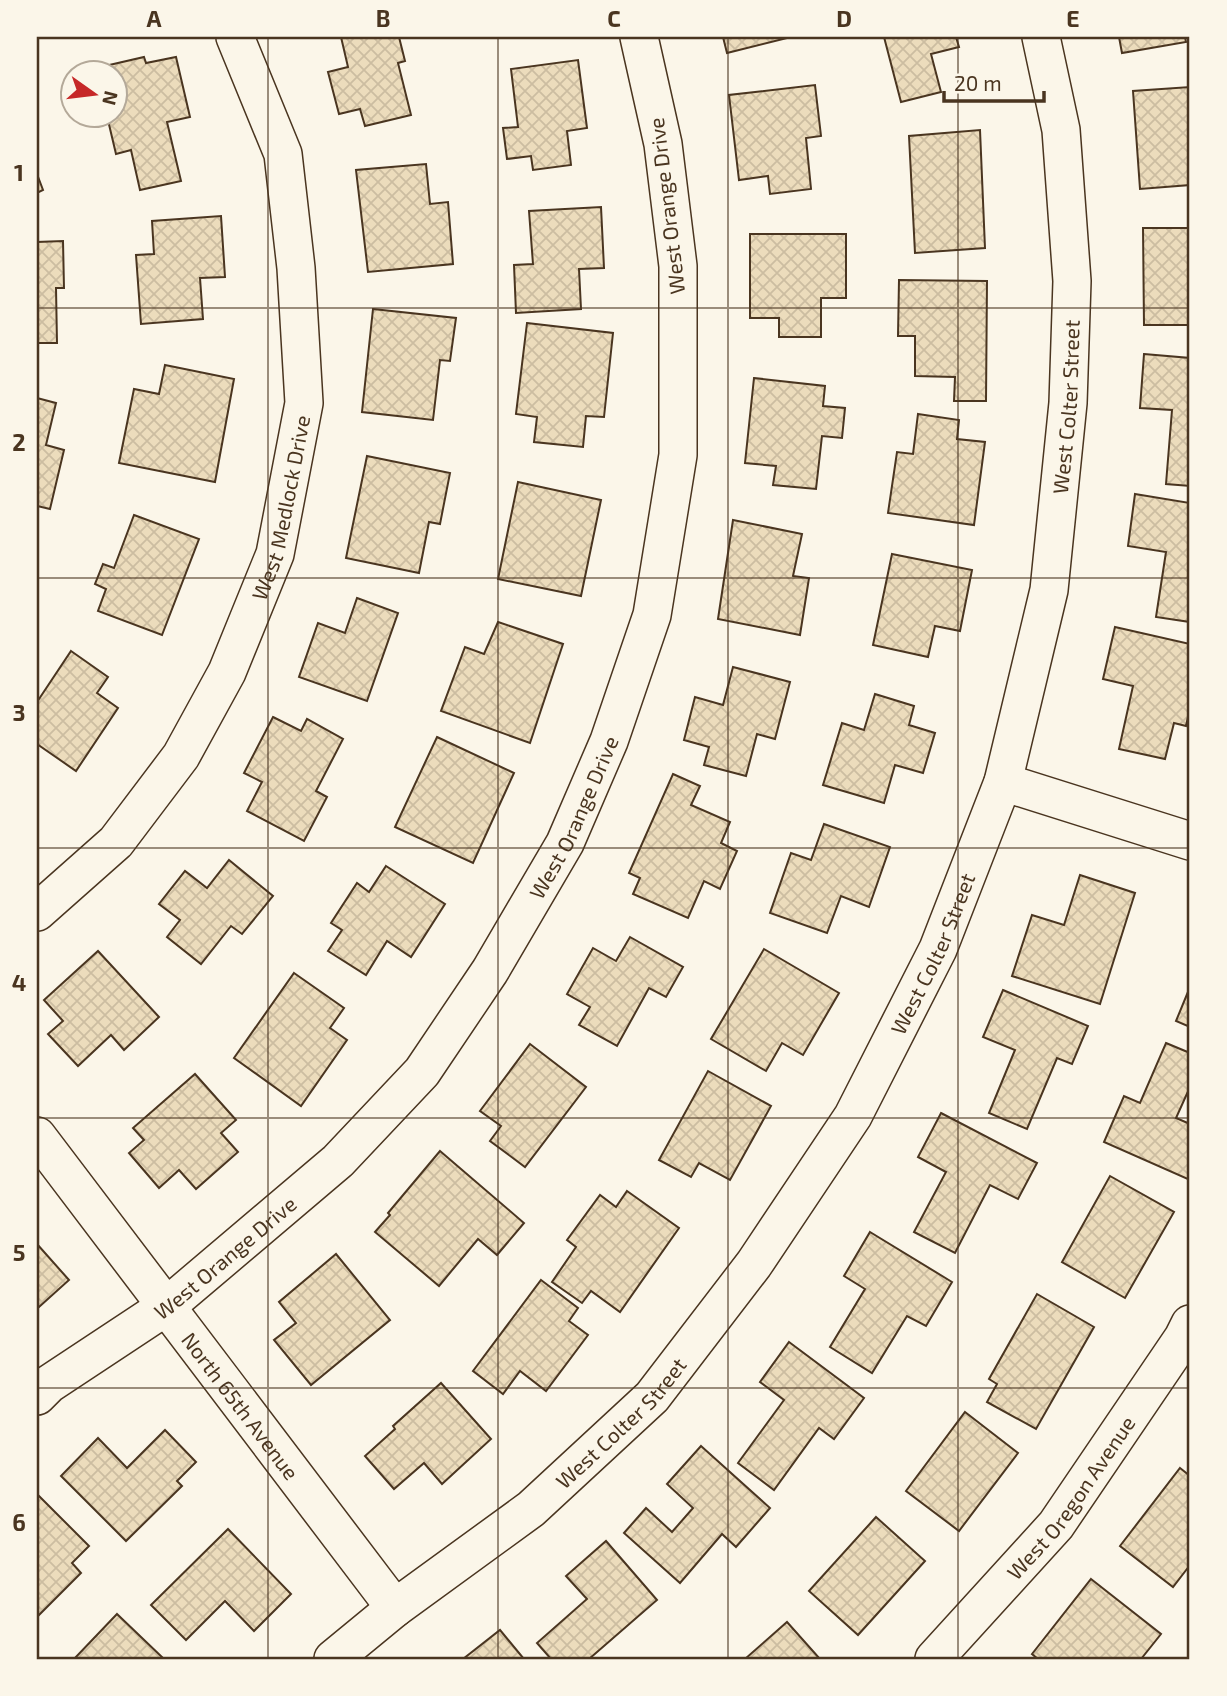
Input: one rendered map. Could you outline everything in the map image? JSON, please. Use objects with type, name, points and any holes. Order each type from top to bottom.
[{"type":"street","name":"West Medlock Drive","points":[[37,912],[116,842],[181,756],[227,672],[275,554],[304,403],[296,268],[283,155],[236,37]]},
{"type":"street","name":"West Orange Drive","points":[[37,1396],[49,1384],[167,1306],[338,1161],[422,1072],[490,971],[565,843],[609,741],[652,615],[678,455],[678,266],[663,144],[639,37]]},
{"type":"street","name":"West Colter Street","points":[[333,1659],[396,1608],[531,1509],[652,1397],[754,1264],[853,1116],[938,949],[1003,782],[1049,590],[1068,404],[1072,281],[1062,144],[1041,37]]},
{"type":"street","points":[[1003,782],[1190,841]]},
{"type":"street","name":"North 65th Avenue","points":[[37,1136],[396,1608]]},
{"type":"street","name":"West Oregon Avenue","points":[[934,1659],[1056,1525],[1190,1324]]},
{"type":"building","points":[[341,37],[399,37],[405,61],[398,63],[411,115],[365,126],[360,109],[339,114],[328,72],[348,67]]},
{"type":"building","points":[[723,37],[791,37],[727,53]]},
{"type":"building","points":[[884,37],[956,37],[959,47],[931,54],[941,92],[901,102]]},
{"type":"building","points":[[1119,37],[1185,37],[1186,42],[1122,53]]},
{"type":"building","points":[[144,57],[146,63],[176,57],[190,117],[167,122],[181,181],[140,190],[131,150],[116,154],[110,130],[130,130],[130,60]]},
{"type":"building","points":[[578,60],[587,128],[567,131],[571,165],[533,170],[531,156],[507,159],[503,128],[518,127],[511,69]]},
{"type":"building","points":[[815,85],[821,136],[806,138],[811,189],[770,194],[768,176],[739,180],[729,95]]},
{"type":"building","points":[[1190,87],[1190,185],[1140,189],[1133,91]]},
{"type":"building","points":[[980,130],[985,248],[915,253],[909,136]]},
{"type":"building","points":[[426,164],[430,204],[448,202],[453,264],[368,272],[356,170]]},
{"type":"building","points":[[37,174],[43,190],[37,193]]},
{"type":"building","points":[[601,207],[604,268],[579,269],[581,309],[516,313],[514,265],[533,264],[529,211]]},
{"type":"building","points":[[221,216],[225,277],[200,278],[203,319],[141,324],[136,255],[154,254],[152,221]]},
{"type":"building","points":[[1143,228],[1190,228],[1190,325],[1144,325]]},
{"type":"building","points":[[750,234],[846,234],[846,298],[821,298],[821,337],[779,337],[779,318],[750,318]]},
{"type":"building","points":[[63,241],[64,288],[56,288],[57,343],[37,343],[37,242]]},
{"type":"building","points":[[899,280],[987,281],[986,401],[954,401],[955,377],[915,376],[915,336],[898,336]]},
{"type":"building","points":[[373,309],[456,318],[450,361],[440,360],[433,420],[362,412]]},
{"type":"building","points":[[527,323],[613,333],[604,417],[586,416],[583,447],[534,442],[537,417],[516,414]]},
{"type":"building","points":[[1144,354],[1190,358],[1190,486],[1166,484],[1172,410],[1140,408]]},
{"type":"building","points":[[165,365],[234,379],[215,482],[119,463],[134,389],[159,394]]},
{"type":"building","points":[[754,378],[825,386],[823,406],[845,408],[842,438],[822,436],[816,489],[773,485],[776,466],[745,463]]},
{"type":"building","points":[[37,398],[56,403],[46,445],[64,450],[50,509],[37,506]]},
{"type":"building","points":[[918,414],[959,420],[957,439],[985,442],[974,525],[888,513],[897,452],[913,454]]},
{"type":"building","points":[[367,456],[450,473],[440,524],[429,522],[419,573],[346,558]]},
{"type":"building","points":[[518,482],[601,500],[581,596],[498,579]]},
{"type":"building","points":[[1135,494],[1190,503],[1190,622],[1156,617],[1166,552],[1128,546]]},
{"type":"building","points":[[134,515],[199,539],[162,635],[98,611],[106,589],[95,584],[103,564],[114,568]]},
{"type":"building","points":[[733,520],[802,534],[793,576],[809,578],[800,635],[718,619]]},
{"type":"building","points":[[892,554],[972,570],[960,631],[935,626],[928,657],[873,645]]},
{"type":"building","points":[[357,598],[398,613],[367,701],[299,677],[318,623],[345,633]]},
{"type":"building","points":[[498,622],[563,644],[530,743],[441,711],[465,647],[484,654]]},
{"type":"building","points":[[1115,627],[1190,644],[1190,708],[1186,726],[1174,723],[1165,759],[1119,749],[1133,686],[1103,679]]},
{"type":"building","points":[[71,651],[108,677],[97,693],[118,708],[76,771],[37,744],[37,702]]},
{"type":"building","points":[[733,667],[790,682],[775,739],[757,734],[746,776],[704,765],[709,747],[684,740],[695,697],[723,705]]},
{"type":"building","points":[[875,694],[914,706],[909,725],[935,733],[923,773],[895,765],[884,803],[823,785],[842,723],[864,730]]},
{"type":"building","points":[[273,717],[301,731],[307,719],[343,739],[316,791],[327,797],[304,841],[247,811],[262,782],[244,773]]},
{"type":"building","points":[[437,737],[514,773],[473,863],[395,827]]},
{"type":"building","points":[[673,774],[700,786],[691,805],[730,822],[721,843],[737,851],[720,889],[704,881],[688,918],[633,894],[640,878],[629,873]]},
{"type":"building","points":[[824,824],[890,847],[869,907],[841,896],[827,933],[770,913],[791,853],[811,860]]},
{"type":"building","points":[[229,860],[273,896],[242,934],[231,926],[201,964],[167,937],[180,920],[159,904],[185,871],[207,888]]},
{"type":"building","points":[[386,866],[445,904],[411,957],[387,941],[366,975],[328,951],[342,930],[331,923],[357,883],[369,892]]},
{"type":"building","points":[[1080,875],[1135,893],[1100,1004],[1012,976],[1032,915],[1064,925]]},
{"type":"building","points":[[630,937],[683,967],[666,997],[649,988],[617,1046],[579,1025],[590,1007],[567,994],[593,948],[616,961]]},
{"type":"building","points":[[764,949],[839,993],[803,1055],[782,1043],[766,1071],[711,1039]]},
{"type":"building","points":[[98,951],[159,1017],[124,1050],[111,1035],[78,1066],[48,1034],[63,1021],[44,1000]]},
{"type":"building","points":[[294,973],[344,1008],[330,1028],[347,1040],[301,1106],[234,1058]]},
{"type":"building","points":[[1190,987],[1190,1027],[1176,1021]]},
{"type":"building","points":[[1003,990],[1088,1026],[1072,1064],[1057,1058],[1027,1129],[989,1113],[1015,1050],[983,1037]]},
{"type":"building","points":[[1166,1043],[1190,1053],[1190,1087],[1176,1118],[1190,1124],[1190,1180],[1104,1142],[1124,1096],[1140,1103]]},
{"type":"building","points":[[530,1044],[586,1087],[525,1167],[490,1141],[501,1126],[480,1111]]},
{"type":"building","points":[[708,1071],[771,1106],[730,1180],[699,1163],[691,1177],[659,1160]]},
{"type":"building","points":[[195,1074],[236,1120],[221,1133],[238,1152],[196,1189],[179,1170],[159,1188],[129,1153],[144,1140],[133,1128]]},
{"type":"building","points":[[941,1113],[1037,1163],[1018,1199],[990,1185],[955,1253],[914,1232],[946,1172],[918,1157]]},
{"type":"building","points":[[440,1151],[524,1223],[497,1255],[478,1239],[439,1286],[375,1232]]},
{"type":"building","points":[[1110,1176],[1174,1212],[1125,1298],[1062,1262]]},
{"type":"building","points":[[627,1191],[679,1228],[620,1312],[591,1291],[582,1303],[552,1282],[576,1247],[567,1240],[600,1195],[616,1207]]},
{"type":"building","points":[[870,1232],[952,1282],[926,1326],[907,1316],[872,1373],[830,1347],[865,1289],[844,1276]]},
{"type":"building","points":[[37,1244],[69,1280],[39,1307],[37,1304]]},
{"type":"building","points":[[336,1254],[390,1320],[311,1385],[274,1340],[296,1323],[279,1302]]},
{"type":"building","points":[[541,1280],[578,1308],[569,1321],[588,1335],[546,1391],[520,1371],[503,1394],[473,1371]]},
{"type":"building","points":[[1037,1294],[1094,1327],[1036,1429],[987,1402],[997,1384],[989,1379]]},
{"type":"building","points":[[789,1342],[864,1398],[834,1439],[819,1428],[774,1490],[738,1463],[784,1400],[760,1382]]},
{"type":"building","points":[[441,1383],[491,1439],[442,1484],[424,1463],[394,1489],[365,1456],[395,1429],[393,1426]]},
{"type":"building","points":[[965,1412],[1018,1453],[959,1531],[906,1491]]},
{"type":"building","points":[[165,1430],[196,1462],[177,1481],[182,1486],[126,1541],[61,1476],[98,1438],[127,1468]]},
{"type":"building","points":[[701,1446],[770,1508],[736,1547],[722,1534],[680,1583],[624,1533],[646,1508],[672,1532],[693,1508],[667,1484]]},
{"type":"building","points":[[1180,1468],[1190,1476],[1190,1565],[1173,1587],[1120,1546]]},
{"type":"building","points":[[38,1495],[89,1546],[72,1563],[81,1573],[37,1617]]},
{"type":"building","points":[[876,1517],[925,1561],[858,1635],[809,1591]]},
{"type":"building","points":[[228,1529],[291,1594],[254,1631],[225,1601],[186,1640],[151,1605]]},
{"type":"building","points":[[606,1541],[657,1600],[589,1659],[551,1659],[537,1643],[587,1599],[566,1576]]},
{"type":"building","points":[[1091,1579],[1161,1634],[1141,1659],[1038,1659],[1032,1654]]},
{"type":"building","points":[[117,1614],[164,1659],[74,1659]]},
{"type":"building","points":[[787,1622],[820,1659],[745,1659]]},
{"type":"building","points":[[500,1630],[524,1659],[463,1659]]}]
